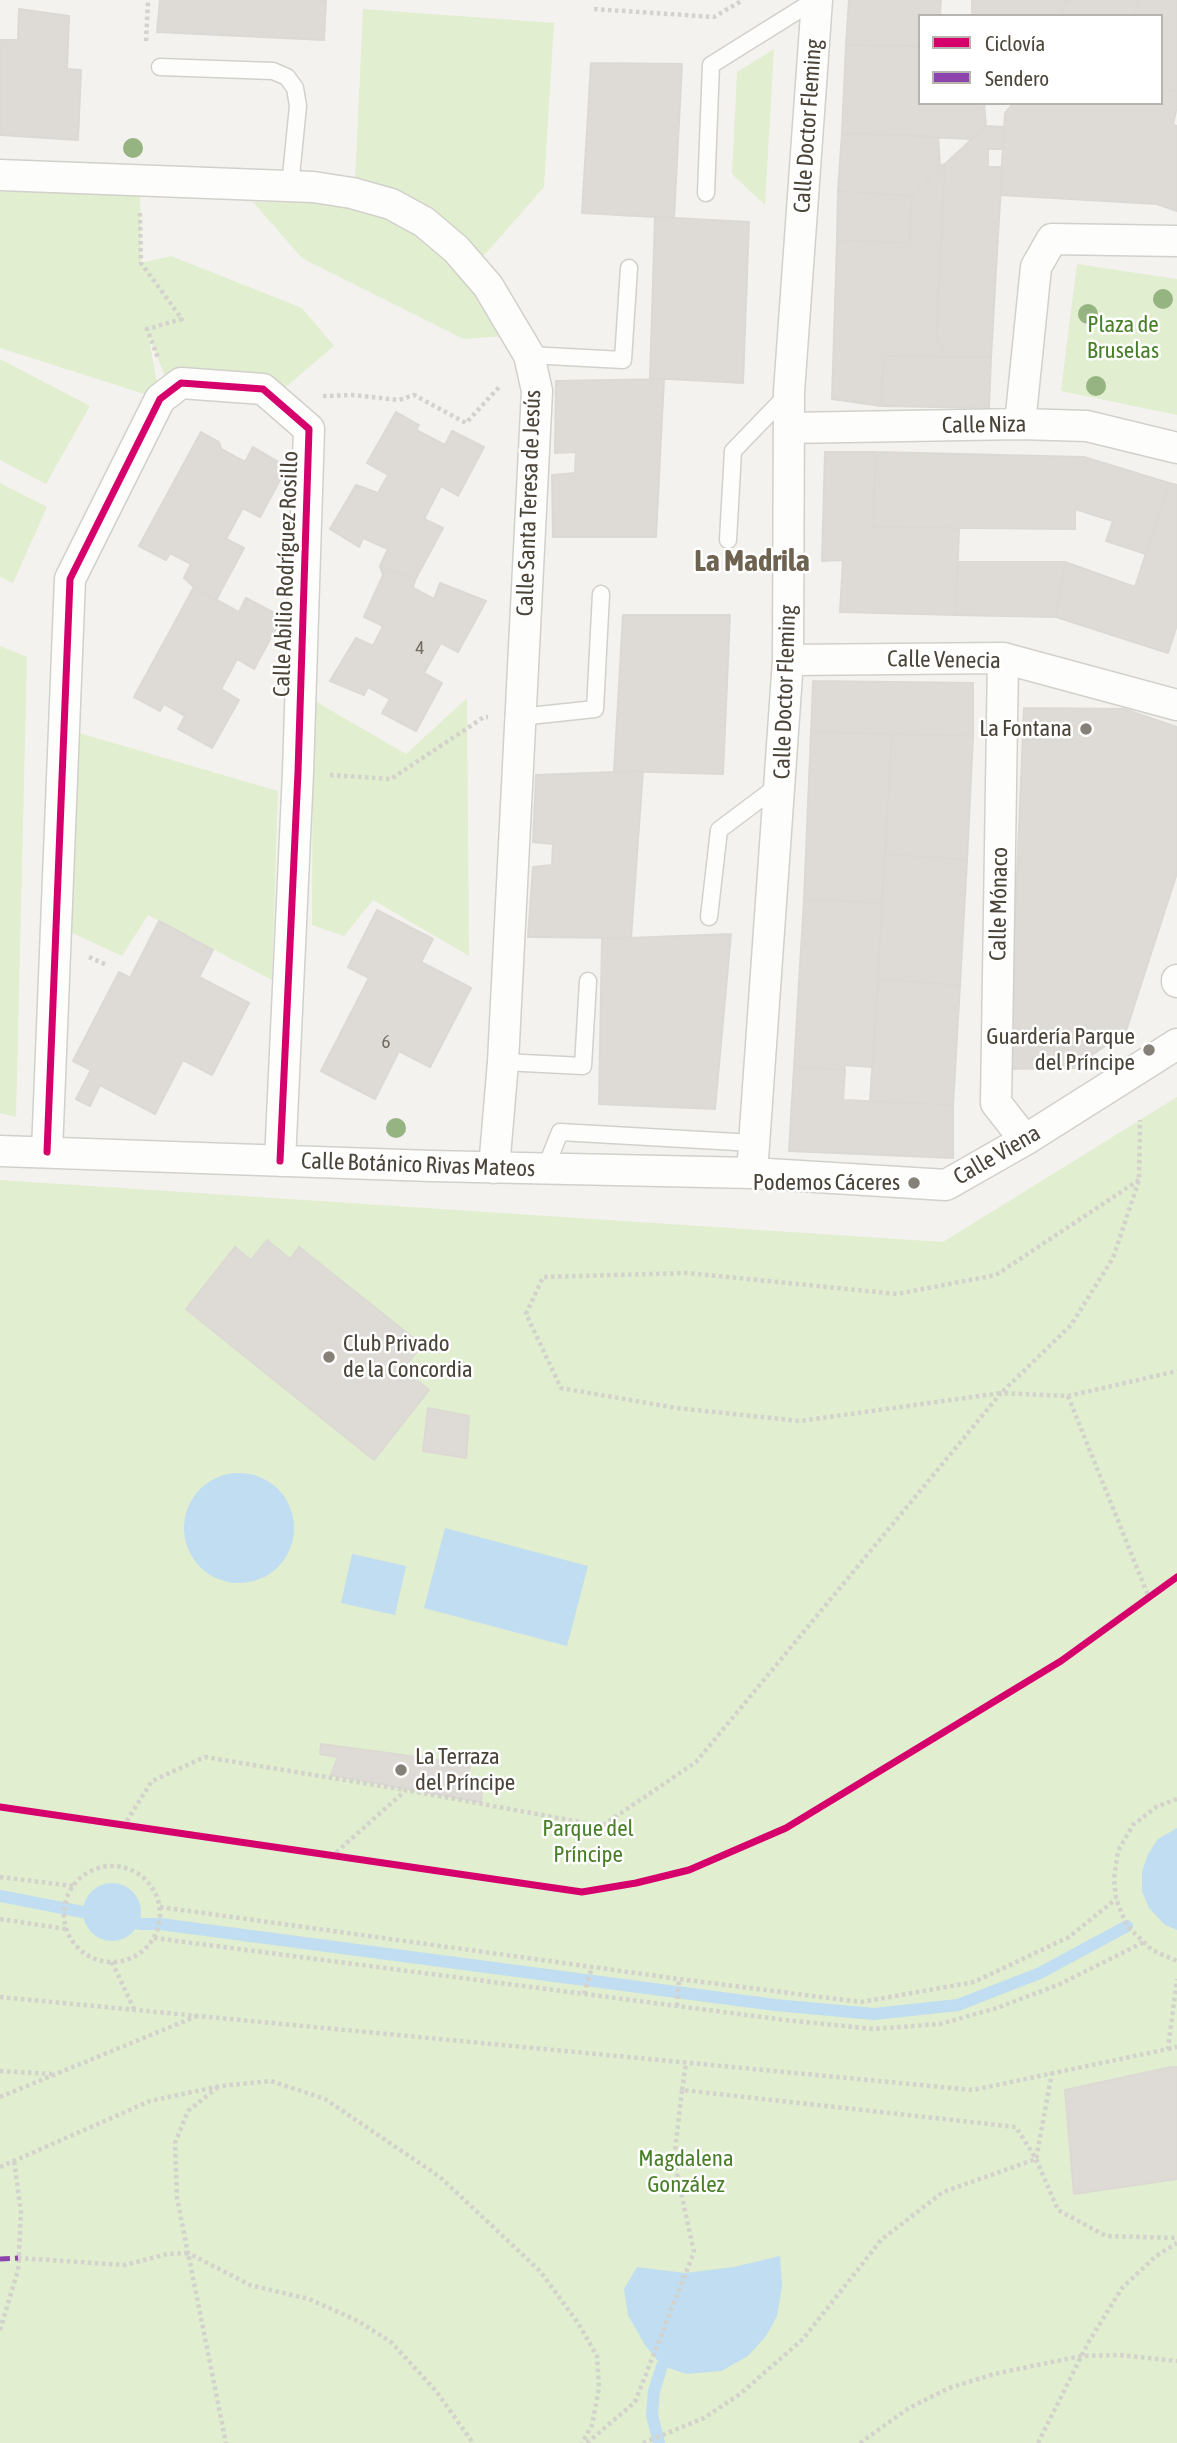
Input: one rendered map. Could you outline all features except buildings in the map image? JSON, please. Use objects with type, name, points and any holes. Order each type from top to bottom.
[{"type":"street","name":"Calle Doctor Fleming","points":[[752,1173],[788,660],[789,392],[816,0]]},
{"type":"street","name":"Calle Santa Teresa de Jesús","points":[[0,175],[290,186],[352,192],[391,204],[424,222],[456,249],[488,286],[529,355],[537,391],[503,1062],[494,1168]]},
{"type":"street","points":[[1020,424],[1037,267],[1052,239],[1177,241]]},
{"type":"street","name":"Calle Abilio Rodríguez Rosillo","points":[[171,391],[181,383],[263,389],[309,429],[298,772],[280,1161]]},
{"type":"street","points":[[47,1152],[70,579],[160,399],[171,391]]},
{"type":"street","name":"Calle Niza","points":[[789,428],[1020,424],[1087,426],[1177,448]]},
{"type":"street","name":"Calle Venecia","points":[[788,660],[1003,658],[1177,705]]},
{"type":"street","name":"Calle Mónaco","points":[[1003,658],[996,1103],[1025,1140]]},
{"type":"street","name":"Calle Viena","points":[[752,1173],[946,1185],[1025,1140],[1177,1044]]},
{"type":"street","name":"Calle Botánico Rivas Mateos","points":[[0,1150],[494,1168],[752,1173]]},
{"type":"lane","points":[[706,193],[711,65],[816,0]]},
{"type":"lane","points":[[160,67],[273,71],[286,77],[295,88],[298,106],[290,186]]},
{"type":"lane","points":[[529,355],[622,359],[629,268]]},
{"type":"lane","points":[[728,540],[733,451],[789,392]]},
{"type":"lane","points":[[520,717],[595,709],[601,594]]},
{"type":"lane","points":[[709,917],[719,830],[781,783]]},
{"type":"lane","points":[[503,1062],[583,1066],[588,981]]},
{"type":"lane","points":[[544,1169],[560,1132],[754,1143]]},
{"type":"path","points":[[146,41],[148,0]]},
{"type":"path","points":[[594,9],[714,18],[743,0]]},
{"type":"path","points":[[139,180],[141,263],[182,319],[147,329],[171,391]]},
{"type":"path","points":[[274,397],[353,395],[399,400],[414,396],[466,423],[505,380]]},
{"type":"path","points":[[298,772],[391,779],[484,717],[520,717]]},
{"type":"path","points":[[123,1827],[152,1781],[205,1756],[602,1826],[696,1762],[1001,1393],[1072,1325],[1113,1258],[1139,1180],[1140,1120],[1153,1120]]},
{"type":"path","points":[[1139,1180],[996,1275],[897,1294],[688,1273],[543,1277],[526,1314],[561,1388],[676,1408],[800,1421],[1001,1393],[1068,1396],[1177,1371]]},
{"type":"path","points":[[1068,1396],[1149,1598]]},
{"type":"path","points":[[1138,1606],[1159,1591]]},
{"type":"path","points":[[331,1857],[406,1790]]},
{"type":"path","points":[[1177,1799],[1156,1807],[1133,1825],[1118,1851],[1114,1879],[1116,1899],[1128,1926],[1152,1950],[1177,1961]]},
{"type":"path","points":[[109,1824],[132,1828]]},
{"type":"path","points":[[317,1855],[344,1859]]},
{"type":"path","points":[[118,1866],[134,1871],[144,1878],[155,1891],[160,1907],[160,1924],[154,1938],[143,1951],[129,1959],[112,1962],[87,1955],[75,1944],[66,1929],[64,1918],[66,1901],[73,1886],[91,1870],[118,1866]]},
{"type":"path","points":[[0,1877],[73,1886]]},
{"type":"path","points":[[160,1907],[861,2002],[974,1982],[1069,1937],[1116,1899]]},
{"type":"path","points":[[0,1919],[66,1929]]},
{"type":"path","points":[[154,1938],[873,2029],[940,2024],[997,2008],[1060,1984],[1144,1942]]},
{"type":"path","points":[[112,1962],[135,2010]]},
{"type":"path","points":[[584,1994],[592,1967]]},
{"type":"path","points":[[677,2006],[679,1979]]},
{"type":"path","points":[[1168,2049],[1177,1979]]},
{"type":"path","points":[[0,1997],[973,2090],[1177,2047]]},
{"type":"path","points":[[0,2097],[197,2016]]},
{"type":"path","points":[[587,2443],[635,2402],[694,2252],[674,2160],[686,2063]]},
{"type":"path","points":[[0,2071],[56,2074]]},
{"type":"path","points":[[1036,2158],[1052,2073]]},
{"type":"path","points":[[0,2167],[150,2101],[220,2086],[271,2081],[325,2099],[440,2177],[540,2271],[578,2323],[597,2356],[599,2388],[592,2425],[582,2443]]},
{"type":"path","points":[[220,2086],[188,2111],[175,2143],[177,2198],[226,2443]]},
{"type":"path","points":[[682,2090],[1016,2127],[1036,2158],[1058,2210],[1106,2236],[1177,2241]]},
{"type":"path","points":[[643,2443],[704,2418],[740,2394],[803,2339],[881,2240],[943,2192],[1036,2158]]},
{"type":"path","points":[[0,2330],[18,2270],[21,2213],[14,2161]]},
{"type":"path","points":[[1038,2443],[1082,2356],[1122,2288],[1156,2256],[1177,2241]]},
{"type":"path","points":[[18,2259],[125,2264],[167,2254],[187,2253],[250,2285],[309,2299],[358,2321],[391,2342],[436,2391],[473,2443]]},
{"type":"path","points":[[860,2443],[909,2408],[949,2388],[1006,2371],[1082,2356],[1119,2355],[1177,2361]]},
{"type":"green space","points":[[363,9],[554,23],[544,187],[473,268],[458,269],[506,336],[464,339],[302,258],[253,202],[354,203]]},
{"type":"green space","points":[[774,49],[765,205],[732,174],[737,72]]},
{"type":"green space","points":[[140,180],[141,263],[171,256],[302,308],[334,346],[274,397],[171,391],[148,334],[160,399],[0,348],[0,192]]},
{"type":"green space","name":"Plaza de Bruselas","points":[[1077,264],[1177,279],[1177,415],[1061,391]]},
{"type":"green space","points":[[0,359],[90,406],[46,484],[0,460]]},
{"type":"green space","points":[[0,483],[47,507],[13,583],[0,577]]},
{"type":"green space","points":[[0,646],[27,657],[16,1117],[0,1113]]},
{"type":"green space","points":[[467,698],[469,956],[373,900],[344,936],[312,925],[313,700],[406,754]]},
{"type":"green space","points":[[79,733],[278,791],[272,980],[148,915],[122,956],[70,932]]},
{"type":"green space","name":"Parque del Príncipe","points":[[1177,1097],[1177,2443],[0,2443],[0,1180],[943,1242]]},
{"type":"water","points":[[239,1473],[260,1477],[278,1489],[290,1507],[294,1528],[290,1549],[278,1567],[260,1579],[239,1583],[218,1579],[200,1567],[188,1549],[184,1528],[188,1507],[200,1489],[218,1477]]},
{"type":"water","points":[[445,1528],[588,1566],[567,1646],[424,1608]]},
{"type":"water","points":[[352,1554],[406,1566],[395,1615],[341,1603]]},
{"type":"water","points":[[1177,1828],[1177,1930],[1165,1925],[1149,1908],[1142,1891],[1142,1872],[1148,1854],[1158,1839]]},
{"type":"water","points":[[106,1883],[118,1883],[133,1891],[141,1906],[141,1918],[133,1933],[118,1941],[106,1941],[91,1933],[83,1918],[83,1906],[91,1891]]},
{"type":"water","points":[[780,2256],[782,2286],[777,2316],[766,2336],[748,2356],[721,2371],[687,2374],[662,2366],[645,2345],[628,2315],[624,2289],[637,2267],[685,2273],[734,2267]]},
{"type":"waterway","points":[[0,1896],[83,1912]]},
{"type":"waterway","points":[[139,1924],[160,1924],[775,2005],[874,2014],[958,2005],[1040,1973],[1127,1926]]},
{"type":"waterway","points":[[659,2443],[652,2415],[654,2391],[662,2366]]},
{"type":"marked path","points":[[0,2259],[18,2258]]},
{"type":"cycle path","points":[[47,1152],[70,579],[160,399],[181,383],[263,389],[309,429],[298,772],[280,1161]]},
{"type":"cycle path","points":[[0,1807],[582,1892],[636,1883],[689,1870],[786,1828],[1061,1661],[1177,1577]]},
{"type":"place","name":"La Fontana","points":[[1086,729]]},
{"type":"place","name":"Guardería Parque del Príncipe","points":[[1149,1050]]},
{"type":"place","name":"Podemos Cáceres","points":[[914,1183]]},
{"type":"place","name":"Club Privado de la Concordia","points":[[329,1357]]},
{"type":"place","name":"La Terraza del Príncipe","points":[[401,1770]]},
{"type":"district","name":"La Madrila","points":[[752,562]]},
{"type":"park label","name":"Magdalena González","points":[[686,2172]]}]
